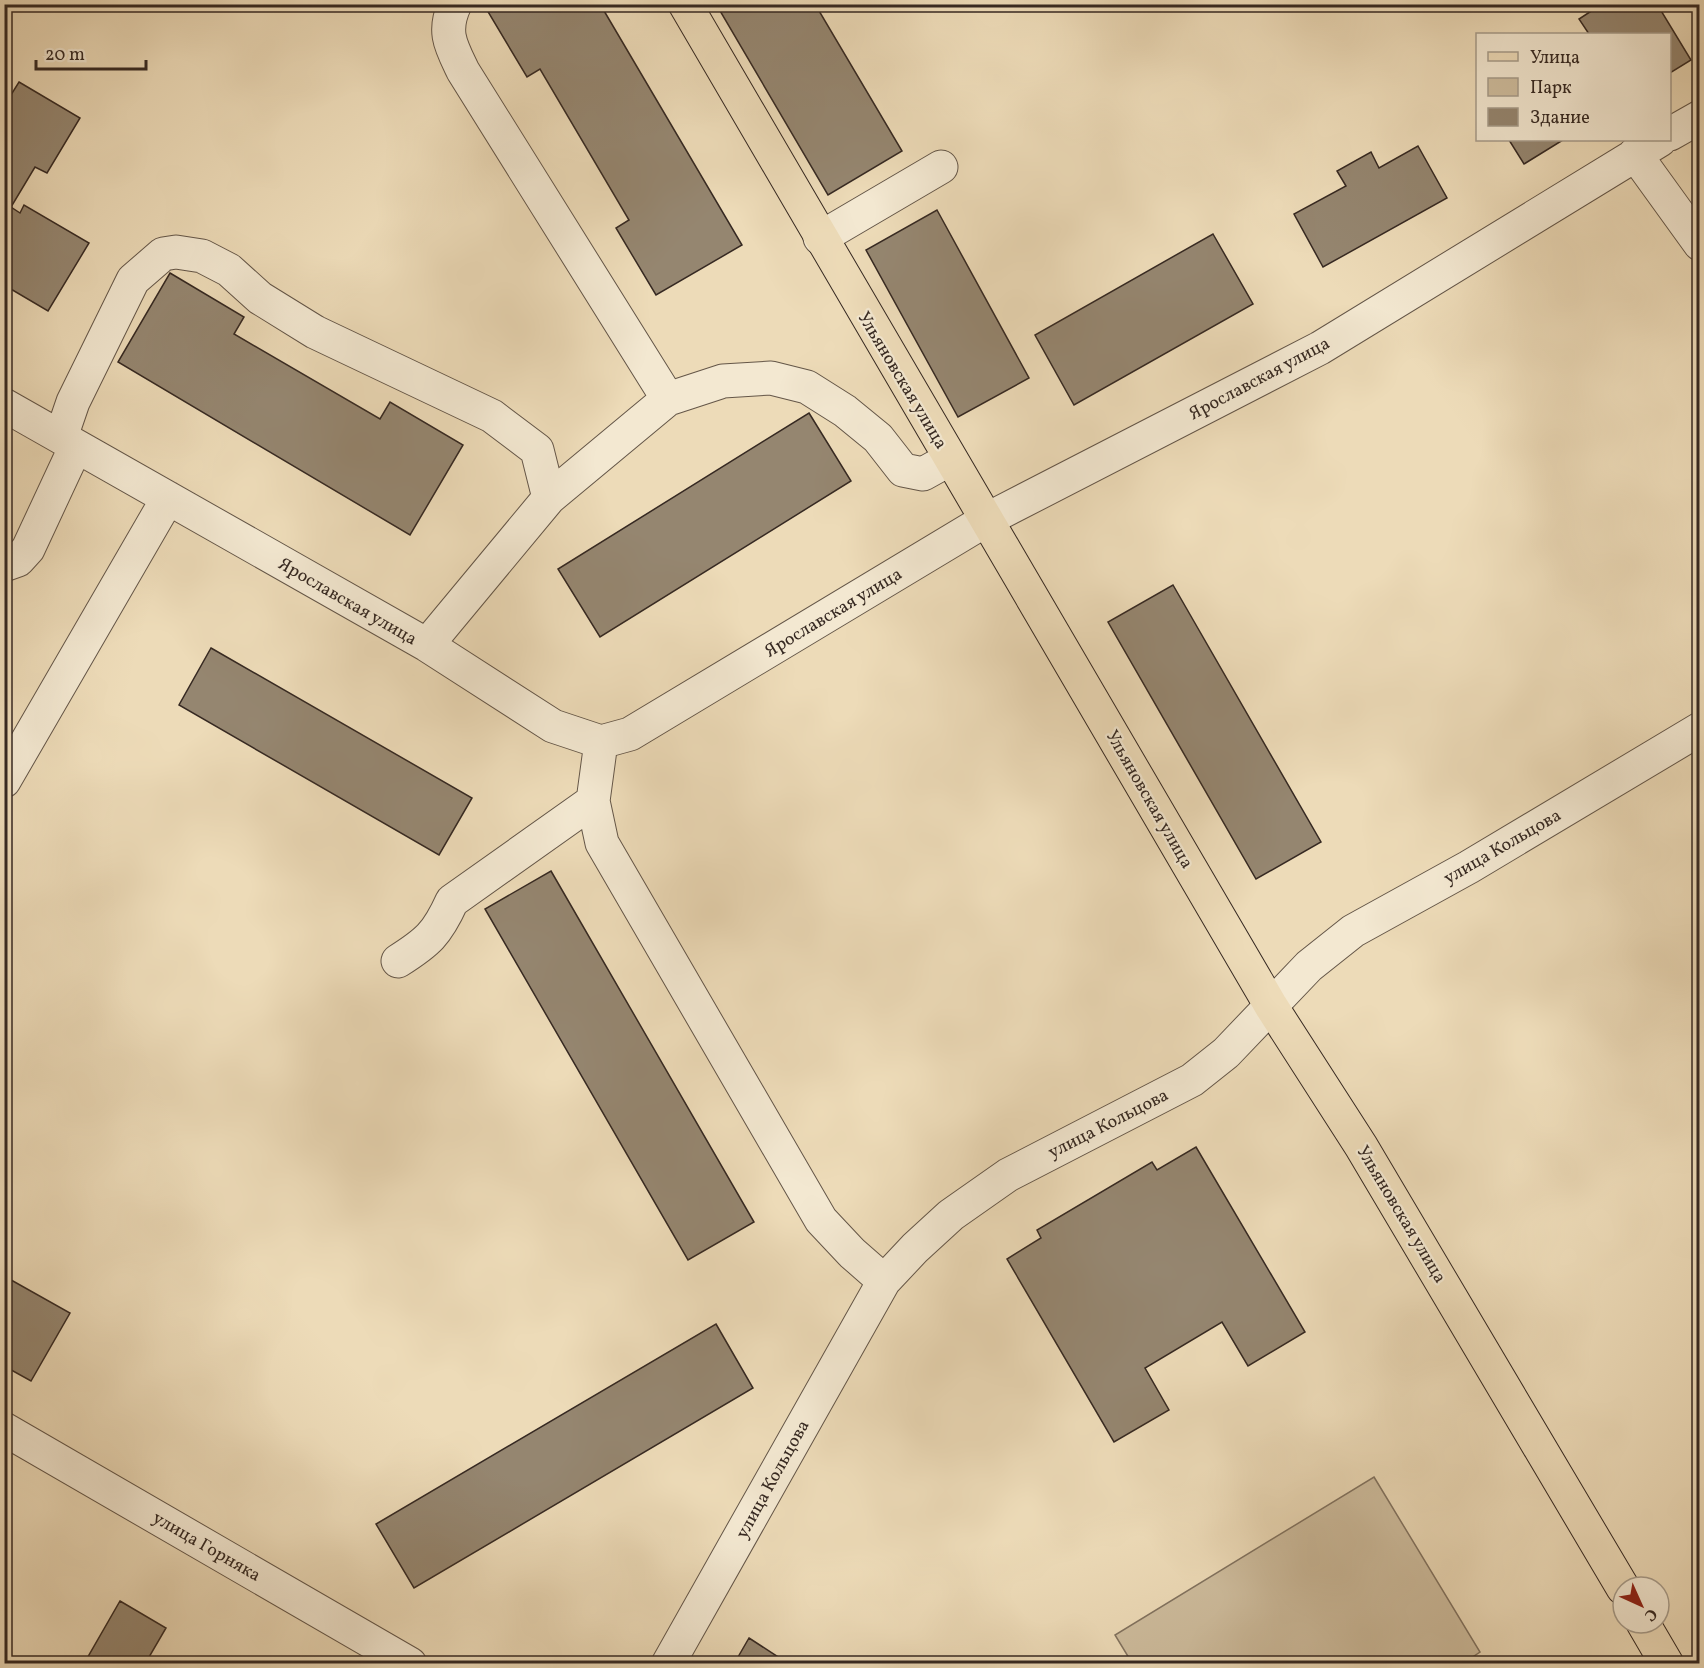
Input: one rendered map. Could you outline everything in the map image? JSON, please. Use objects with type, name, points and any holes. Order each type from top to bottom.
[{"type":"main road","name":"Ульяновская улица","points":[[685,4],[1271,1006],[1361,1146],[1616,1575]]},
{"type":"main road","points":[[1650,1635],[1666,1664]]},
{"type":"street","points":[[455,4],[448,21],[449,43],[463,71],[668,399]]},
{"type":"street","points":[[1671,133],[1700,117]]},
{"type":"street","points":[[1648,147],[1700,244]]},
{"type":"street","name":"Ярославская улица","points":[[4,405],[427,645],[553,726],[600,742],[630,734],[986,520],[1320,348],[1648,147]]},
{"type":"street","points":[[820,238],[941,167]]},
{"type":"street","points":[[4,565],[18,560],[28,549],[68,442],[73,402],[134,280],[164,254],[176,252],[202,256],[229,270],[260,298],[315,332],[492,416],[537,450],[549,498]]},
{"type":"street","points":[[427,645],[549,498],[668,399],[723,381],[771,378],[807,387],[845,411],[878,438],[903,470],[923,474],[950,459]]},
{"type":"street","points":[[4,781],[168,498]]},
{"type":"street","name":"улица Кольцова","points":[[668,1664],[884,1281],[951,1215],[1008,1175],[1192,1080],[1226,1053],[1309,966],[1353,931],[1468,867],[1700,729]]},
{"type":"street","points":[[600,742],[593,801],[602,843],[821,1220],[852,1253],[884,1281]]},
{"type":"street","points":[[398,961],[420,947],[441,925],[452,901],[593,801]]},
{"type":"street","name":"улица Горняка","points":[[4,1429],[410,1664]]},
{"type":"green space","points":[[1374,1477],[1480,1652],[1462,1664],[1132,1663],[1115,1635]]},
{"type":"building","points":[[600,4],[742,245],[656,295],[616,228],[629,220],[540,69],[527,77],[484,5]]},
{"type":"building","points":[[716,4],[815,4],[902,151],[828,195]]},
{"type":"building","points":[[1602,4],[1657,4],[1691,60],[1671,72],[1671,33],[1588,33],[1579,19]]},
{"type":"building","points":[[19,82],[80,118],[47,173],[35,167],[11,207],[20,213],[24,205],[89,243],[48,311],[4,285],[4,106]]},
{"type":"building","points":[[1510,141],[1561,141],[1524,164]]},
{"type":"building","points":[[1418,146],[1447,198],[1323,267],[1294,214],[1346,186],[1337,171],[1371,152],[1379,168]]},
{"type":"building","points":[[937,210],[1029,378],[958,417],[866,250]]},
{"type":"building","points":[[1213,234],[1253,304],[1074,405],[1035,335]]},
{"type":"building","points":[[170,273],[244,317],[234,334],[380,419],[390,402],[463,445],[410,535],[118,362]]},
{"type":"building","points":[[809,413],[851,481],[600,637],[558,569]]},
{"type":"building","points":[[1173,585],[1321,842],[1256,879],[1108,622]]},
{"type":"building","points":[[211,648],[472,798],[439,855],[179,705]]},
{"type":"building","points":[[551,871],[754,1222],[688,1260],[485,909]]},
{"type":"building","points":[[1196,1147],[1305,1332],[1248,1366],[1222,1322],[1145,1368],[1169,1410],[1114,1442],[1007,1259],[1041,1238],[1037,1230],[1152,1162],[1157,1170]]},
{"type":"building","points":[[4,1276],[70,1313],[31,1381],[4,1366]]},
{"type":"building","points":[[716,1324],[753,1388],[414,1588],[376,1524]]},
{"type":"building","points":[[120,1601],[166,1628],[145,1664],[87,1664],[85,1662]]},
{"type":"building","points":[[749,1638],[789,1664],[734,1664]]}]
